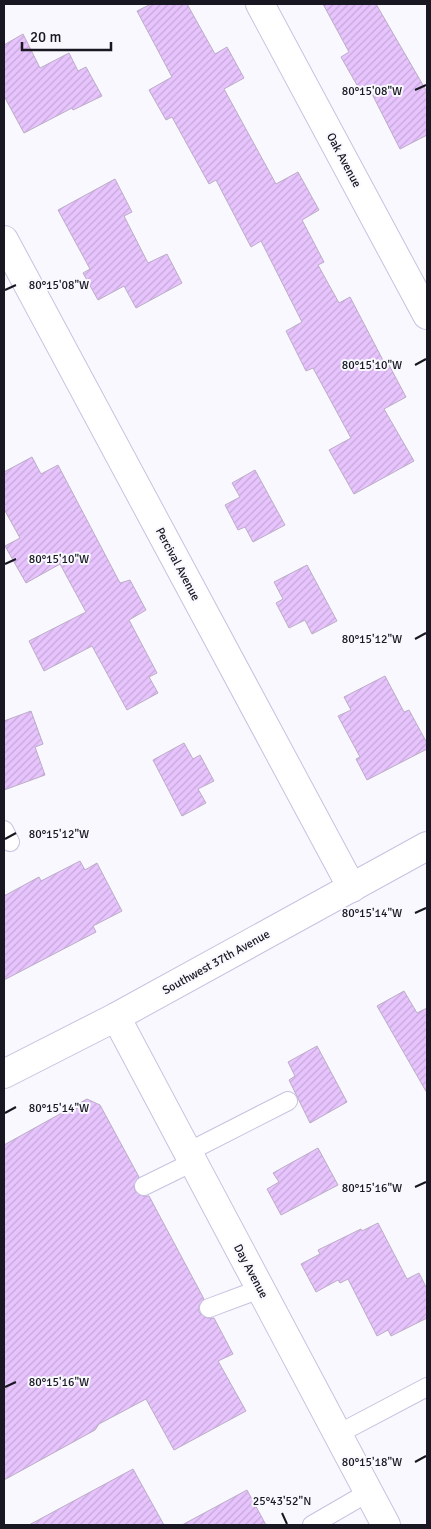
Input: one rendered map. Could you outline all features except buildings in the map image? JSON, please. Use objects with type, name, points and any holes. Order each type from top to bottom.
[{"type":"street","name":"Oak Avenue","points":[[260,4],[427,315]]},
{"type":"street","name":"Percival Avenue","points":[[4,240],[352,888]]},
{"type":"street","name":"Southwest 37th Avenue","points":[[4,1074],[116,1017],[427,846]]},
{"type":"street","name":"Day Avenue","points":[[116,1017],[386,1525]]},
{"type":"lane","points":[[144,1186],[190,1157],[288,1101]]},
{"type":"lane","points":[[209,1308],[260,1289]]},
{"type":"lane","points":[[338,1434],[427,1387]]},
{"type":"lane","points":[[312,1525],[369,1492]]}]
